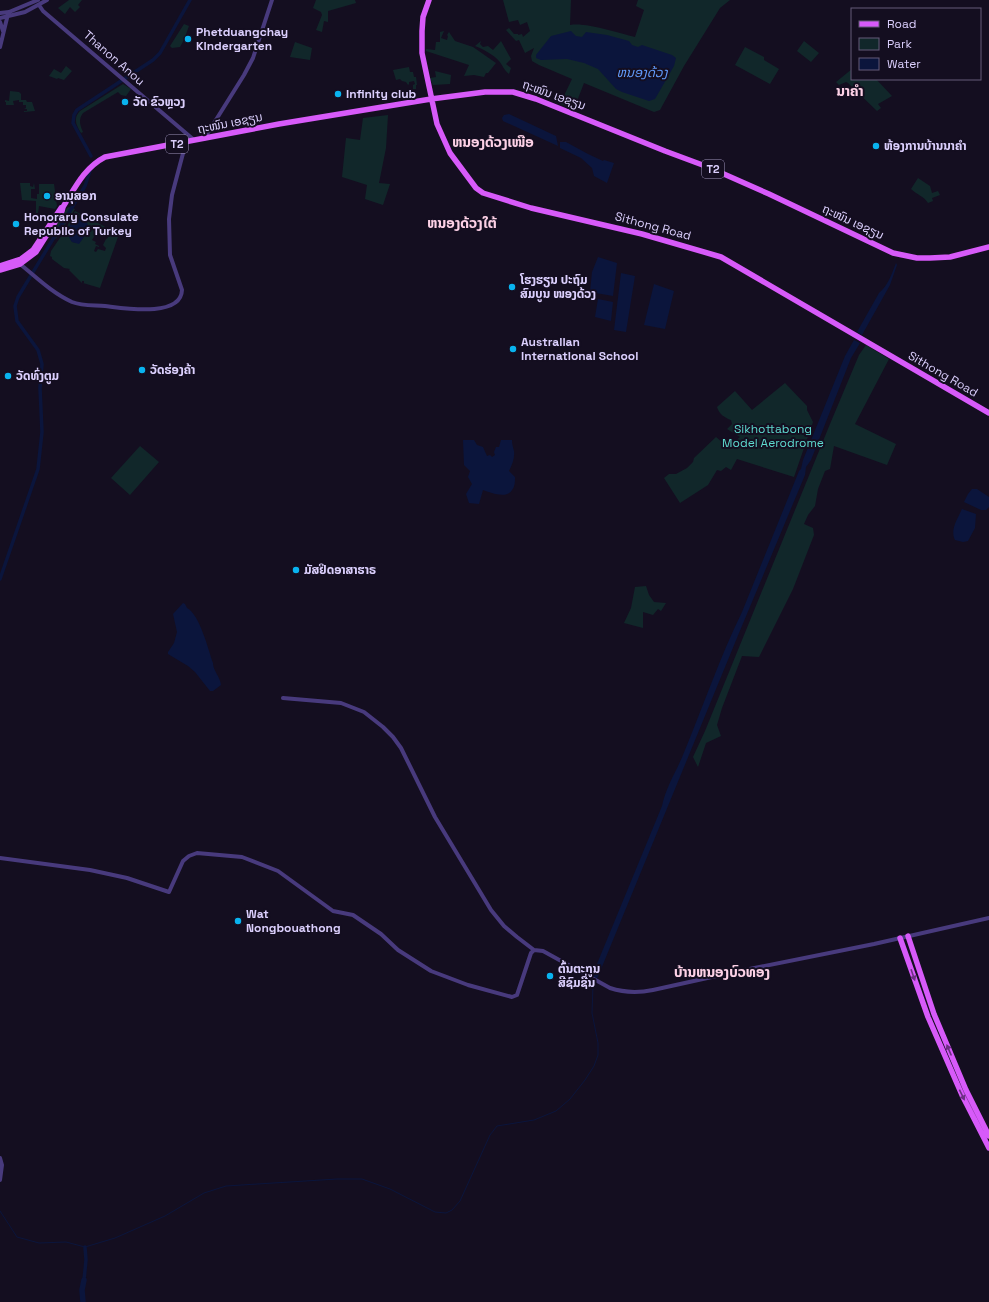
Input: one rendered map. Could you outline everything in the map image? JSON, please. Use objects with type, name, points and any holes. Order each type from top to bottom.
[{"type":"main road","name":"Sithong Road","points":[[429,0],[422,31],[422,53],[437,124],[450,153],[476,188],[483,193],[531,208],[642,234],[714,254],[867,341],[901,363],[989,413]]},
{"type":"main road","name":"ຖະໜົນ ເອຊຽນ","points":[[0,270],[20,264],[36,252],[84,174],[98,161],[105,158],[279,124],[431,99],[485,92],[513,92],[535,98],[715,170],[893,253],[917,258],[935,258],[950,257],[989,247]]},
{"type":"main road","name":"ຖະໜົນ ເອຊຽນ","points":[[0,266],[21,259],[32,250],[60,209],[63,207]]},
{"type":"main road","points":[[908,936],[934,1014],[966,1090],[989,1136]]},
{"type":"main road","points":[[900,938],[928,1017],[962,1094],[989,1148]]},
{"type":"street","points":[[0,18],[38,0]]},
{"type":"street","points":[[5,27],[12,18],[47,0]]},
{"type":"street","points":[[203,139],[244,75],[253,58],[272,0]]},
{"type":"street","name":"Thanon Anou","points":[[39,5],[43,11],[194,140]]},
{"type":"street","points":[[0,13],[19,14]]},
{"type":"street","points":[[0,47],[8,14]]},
{"type":"street","points":[[0,22],[4,32]]},
{"type":"street","points":[[20,264],[54,292],[78,304],[154,310],[170,305],[179,299],[182,295],[182,290],[170,252],[170,205],[186,142]]},
{"type":"street","points":[[283,698],[333,701],[348,705],[368,715],[391,734],[401,748],[435,816],[491,910],[504,926],[534,950],[543,951],[610,988],[621,992],[640,992],[989,918]]},
{"type":"street","points":[[0,858],[90,870],[126,878],[169,892],[183,861],[189,856],[197,853],[242,857],[278,871],[333,911],[353,915],[381,934],[398,950],[431,971],[468,985],[512,997],[517,995],[531,953],[534,950]]},
{"type":"street","points":[[0,1158],[2,1165],[0,1180]]},
{"type":"green space","points":[[69,0],[82,0],[78,5],[80,7],[75,12],[70,7],[65,14],[58,8]]},
{"type":"green space","points":[[316,0],[355,0],[356,3],[328,11],[328,22],[324,21],[322,32],[316,30],[322,15],[321,12],[313,8]]},
{"type":"green space","points":[[503,0],[571,0],[570,25],[577,24],[593,26],[635,37],[644,10],[636,6],[638,0],[730,0],[720,8],[684,66],[660,110],[654,112],[584,83],[574,109],[560,104],[572,79],[532,61],[531,56],[534,48],[525,53],[519,40],[516,41],[506,30],[509,28],[514,34],[522,34],[523,37],[530,31],[527,22],[520,25],[518,20],[509,22]]},
{"type":"green space","points":[[184,24],[189,26],[183,42],[180,47],[172,48],[170,46]]},
{"type":"green space","points":[[444,31],[441,38],[447,40],[447,35],[449,32],[455,41],[473,47],[496,63],[484,77],[474,75],[464,76],[469,65],[426,51],[426,49],[435,50],[436,42],[440,42],[440,32]]},
{"type":"green space","points":[[481,41],[480,44],[483,47],[488,46],[493,50],[501,41],[511,59],[506,64],[511,68],[509,74],[499,61],[485,50],[475,46]]},
{"type":"green space","points":[[804,41],[819,53],[811,62],[797,51]]},
{"type":"green space","points":[[295,42],[312,48],[310,60],[290,57]]},
{"type":"green space","points":[[745,47],[764,57],[764,60],[779,69],[770,84],[735,65]]},
{"type":"green space","points":[[66,66],[72,71],[64,80],[49,76],[54,69],[61,73]]},
{"type":"green space","points":[[409,67],[410,72],[413,72],[414,77],[416,77],[416,89],[413,89],[413,85],[415,84],[414,81],[409,82],[408,85],[400,79],[396,80],[393,70]]},
{"type":"green space","points":[[851,70],[851,80],[877,80],[892,96],[878,104],[881,108],[877,111],[848,83],[846,82],[839,85],[836,82]]},
{"type":"green space","points":[[435,71],[451,75],[450,84],[433,85],[430,78],[436,77]]},
{"type":"green space","points":[[123,84],[131,89],[126,96],[121,95],[118,92],[83,113],[80,120],[80,125],[83,132],[81,133],[76,122],[76,116],[80,111]]},
{"type":"green space","points":[[10,91],[19,92],[21,94],[21,100],[32,102],[35,111],[24,112],[27,111],[27,109],[24,109],[26,108],[26,105],[23,105],[23,102],[19,102],[19,100],[13,101],[14,105],[6,105],[5,100],[9,101]]},
{"type":"green space","points":[[388,115],[386,148],[379,183],[390,184],[383,205],[365,199],[367,185],[342,177],[346,138],[360,140],[363,118]]},
{"type":"green space","points":[[918,178],[930,186],[932,193],[938,191],[940,195],[932,198],[933,201],[928,203],[911,189]]},
{"type":"green space","points":[[20,183],[30,183],[30,186],[33,187],[34,183],[35,189],[31,189],[31,198],[37,199],[37,194],[39,194],[39,184],[54,184],[57,206],[55,209],[39,206],[38,213],[36,213],[36,201],[22,200]]},
{"type":"green space","points":[[69,207],[75,209],[56,239],[50,234]]},
{"type":"green space","points":[[75,211],[119,234],[100,288],[83,283],[84,281],[82,281],[82,283],[69,270],[70,269],[64,268],[50,256],[51,251],[64,232]],"holes":[[[88,225],[86,234],[79,243],[72,242],[68,230],[70,227]],[[102,228],[116,233],[114,237],[107,234],[108,238],[103,245],[106,248],[105,251],[98,249],[96,252],[94,251],[96,246],[99,246],[92,240],[95,235],[101,236]]]},
{"type":"green space","points":[[866,345],[889,359],[855,424],[896,444],[887,465],[834,446],[830,469],[825,471],[818,489],[815,506],[808,515],[804,524],[813,528],[814,535],[793,589],[759,657],[742,656],[717,725],[721,736],[706,743],[698,767],[693,757],[705,731],[830,424],[859,355]]},
{"type":"green space","name":"Sikhottabong Model Aerodrome","points":[[785,383],[807,406],[807,410],[813,422],[794,477],[737,459],[731,470],[726,467],[721,471],[717,470],[708,485],[680,503],[664,478],[669,474],[676,474],[687,468],[693,462],[694,458],[716,437],[728,447],[740,437],[727,429],[732,424],[731,420],[722,415],[717,407],[735,391],[752,410]]},
{"type":"green space","points":[[140,446],[159,462],[130,495],[111,478]]},
{"type":"green space","points":[[646,586],[649,595],[654,602],[666,603],[661,611],[658,609],[653,615],[643,612],[643,628],[624,623],[631,608],[635,587]]},
{"type":"water","name":"ຫນອງດ້ວງ","points":[[571,31],[576,36],[582,37],[586,32],[607,35],[629,41],[632,45],[638,47],[642,45],[672,55],[676,58],[674,66],[655,99],[649,101],[616,89],[598,69],[584,63],[567,59],[541,60],[536,58],[536,55],[551,36]]},
{"type":"water","points":[[509,114],[556,136],[558,146],[503,121],[502,118],[504,115]]},
{"type":"water","points":[[560,142],[566,142],[603,161],[614,163],[607,183],[594,176],[592,168],[581,158],[560,148]]},
{"type":"water","points":[[76,218],[80,218],[88,225],[86,234],[79,244],[72,242],[68,233],[69,227]]},
{"type":"water","points":[[598,257],[617,263],[613,296],[590,292],[592,272]]},
{"type":"water","points":[[896,263],[897,265],[890,285],[862,335],[857,332],[879,293],[887,283]]},
{"type":"water","points":[[621,273],[635,276],[626,332],[614,330]]},
{"type":"water","points":[[654,284],[674,291],[665,329],[644,325]]},
{"type":"water","points":[[598,299],[613,302],[611,321],[595,317]]},
{"type":"water","points":[[854,340],[860,343],[851,358],[811,460],[806,467],[805,475],[597,979],[592,976],[662,806],[666,791],[682,757],[719,663],[742,612],[801,469],[803,460],[845,356]]},
{"type":"water","points":[[463,440],[474,440],[477,445],[483,447],[487,456],[490,455],[492,457],[495,455],[494,452],[496,447],[499,447],[501,440],[512,440],[514,456],[509,471],[515,477],[515,480],[514,487],[510,493],[503,495],[490,493],[483,490],[479,504],[469,503],[466,494],[472,484],[468,477],[470,471],[464,465]]},
{"type":"water","points":[[972,489],[977,489],[989,497],[989,507],[986,510],[981,510],[964,502]]},
{"type":"water","points":[[962,509],[976,514],[975,528],[968,541],[963,542],[955,540],[953,533]]},
{"type":"water","points":[[183,603],[192,612],[200,625],[214,669],[219,679],[221,685],[213,691],[210,691],[195,672],[188,666],[168,654],[174,643],[177,632],[173,614]]},
{"type":"waterway","points":[[91,156],[73,123],[74,115],[77,110],[153,60],[160,53],[190,0]]},
{"type":"waterway","points":[[0,579],[38,469],[42,432],[40,388],[42,364],[38,350],[17,321],[15,306],[18,297],[85,186],[90,171]]},
{"type":"waterway","points":[[0,1211],[17,1237],[39,1243],[66,1242],[85,1247],[115,1238],[165,1216],[204,1193],[226,1186],[337,1179],[362,1179],[390,1189],[435,1212],[446,1213],[452,1210],[460,1201],[490,1135],[497,1126],[534,1120],[556,1111],[570,1099],[585,1080],[594,1066],[598,1055],[598,1043],[592,1013],[593,986]]},
{"type":"waterway","points":[[84,1280],[86,1260],[85,1247]]},
{"type":"waterway","points":[[83,1302],[82,1290],[84,1280]]},
{"type":"place","name":"Phetduangchay Kindergarten","points":[[188,39]]},
{"type":"place","name":"Infinity club","points":[[338,94]]},
{"type":"place","name":"ວັດ ຂົວຫຼວງ","points":[[125,102]]},
{"type":"place","name":"ຫ້ອງການບ້ານນາຄໍາ","points":[[876,146]]},
{"type":"place","name":"ອານຸສອກ","points":[[47,196]]},
{"type":"place","name":"Honorary Consulate Republic of Turkey","points":[[16,224]]},
{"type":"place","name":"ໂຮງຮຽນ ປະຖົມ ສົມບູນ ໜອງດ້ວງ","points":[[512,287]]},
{"type":"place","name":"Australian International School","points":[[513,349]]},
{"type":"place","name":"ວັດຮ່ອງຄ້າ","points":[[142,370]]},
{"type":"place","name":"ວັດທົ່ງຕູມ","points":[[8,376]]},
{"type":"place","name":"ມັສຢິດອາສາຮາຣ","points":[[296,570]]},
{"type":"place","name":"Wat Nongbouathong","points":[[238,921]]},
{"type":"place","name":"ຕົ້ນຕະກູນ ສີຊົມຊື່ນ","points":[[550,976]]},
{"type":"district","name":"ນາຄຳ","points":[[850,91]]},
{"type":"district","name":"ຫນອງດ້ວງເໜືອ","points":[[493,142]]},
{"type":"district","name":"ຫນອງດ້ວງໃຕ້","points":[[462,223]]},
{"type":"district","name":"ບ້ານຫນອງບົວທອງ","points":[[722,972]]}]
